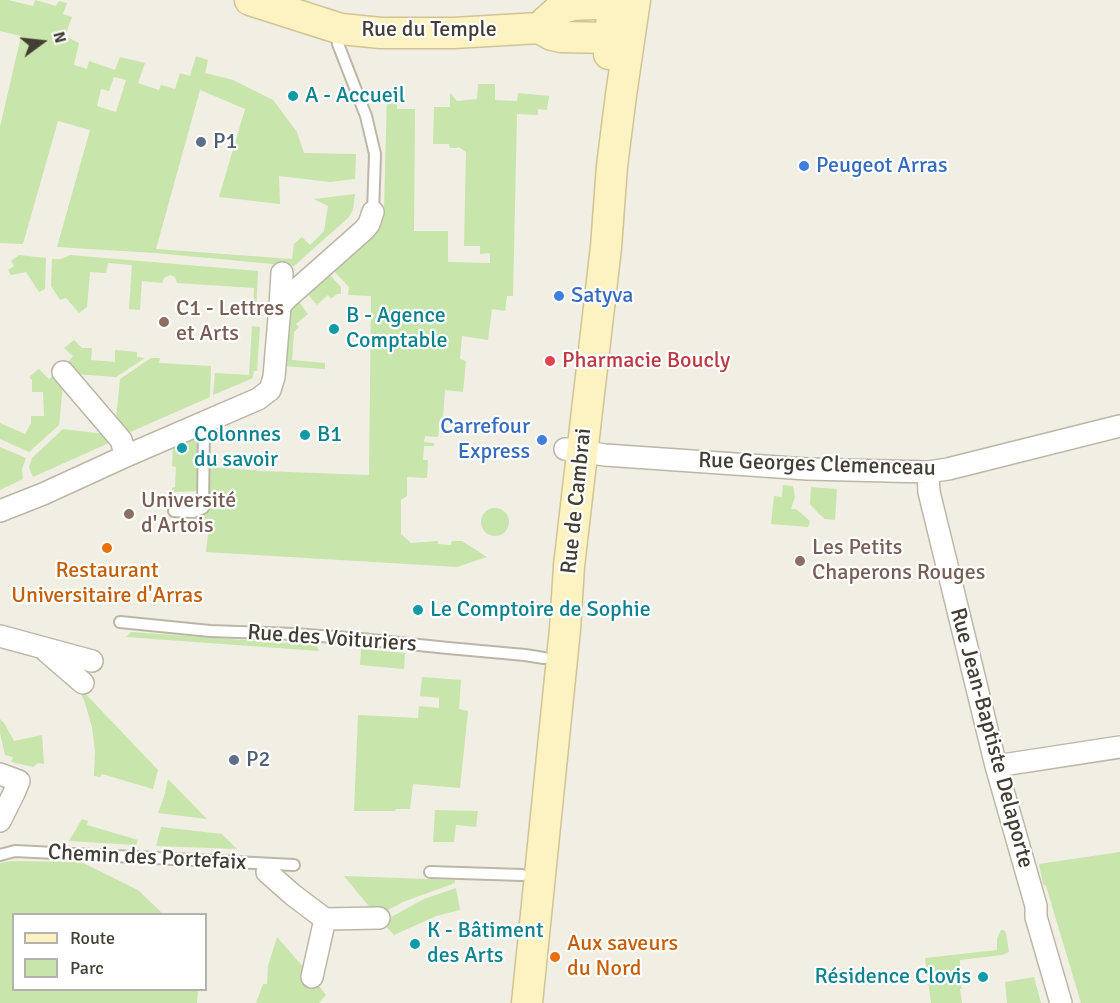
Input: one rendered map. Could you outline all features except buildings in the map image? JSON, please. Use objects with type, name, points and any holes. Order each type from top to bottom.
[{"type":"main road","name":"Rue du Temple","points":[[250,0],[341,29],[388,34],[539,28],[560,9],[573,5],[621,14]]},
{"type":"main road","name":"Rue de Cambrai","points":[[527,1003],[565,629],[579,337],[621,14]]},
{"type":"main road","name":"Rue de Cambrai","points":[[506,1003],[522,875],[544,658],[573,450],[606,247],[621,95],[621,14]]},
{"type":"street","points":[[280,306],[364,230],[373,212]]},
{"type":"street","points":[[0,511],[44,494],[258,399],[270,390],[274,373],[282,273]]},
{"type":"street","points":[[63,372],[121,440],[126,456]]},
{"type":"street","name":"Rue Georges Clemenceau","points":[[573,450],[807,470],[928,472],[1120,426]]},
{"type":"street","name":"Rue Jean-Baptiste Delaporte","points":[[928,472],[930,492],[996,766],[1036,906],[1036,917],[1060,1003]]},
{"type":"street","points":[[0,636],[92,661]]},
{"type":"street","points":[[42,648],[83,683]]},
{"type":"street","points":[[996,766],[1120,747]]},
{"type":"street","points":[[0,774],[19,781],[0,821]]},
{"type":"street","points":[[267,872],[293,896],[324,919],[379,918]]},
{"type":"street","points":[[312,977],[324,919]]},
{"type":"lane","points":[[341,29],[338,44],[366,116],[375,154],[373,212]]},
{"type":"lane","points":[[174,511],[193,512],[203,508],[204,422]]},
{"type":"lane","name":"Rue des Voituriers","points":[[120,622],[210,632],[294,634],[361,639],[544,658]]},
{"type":"lane","name":"Chemin des Portefaix","points":[[0,855],[15,851],[294,865]]},
{"type":"lane","points":[[430,872],[522,875]]},
{"type":"green space","points":[[0,0],[33,6],[35,0],[56,6],[59,1],[67,3],[63,14],[72,17],[65,36],[79,43],[74,65],[87,69],[89,61],[115,70],[120,57],[145,63],[138,83],[159,90],[161,85],[175,89],[180,73],[190,76],[196,56],[208,60],[205,73],[233,80],[273,100],[297,132],[304,153],[356,154],[355,179],[330,182],[279,176],[280,204],[219,197],[245,109],[200,90],[156,249],[292,259],[294,244],[302,237],[310,245],[324,231],[328,206],[314,199],[355,194],[353,210],[348,218],[294,266],[155,253],[57,247],[90,130],[58,121],[23,244],[0,243],[0,127],[21,36],[0,31]],"holes":[[[114,77],[126,80],[116,112],[97,106],[101,89],[109,91]]]},
{"type":"green space","points":[[478,84],[495,84],[495,100],[517,101],[518,93],[549,96],[547,110],[538,109],[538,115],[517,114],[513,296],[507,296],[505,311],[492,309],[488,340],[462,336],[460,359],[466,361],[463,392],[445,390],[443,418],[440,419],[438,437],[425,436],[424,442],[434,443],[434,446],[424,446],[423,460],[428,460],[427,478],[407,477],[407,496],[401,500],[401,534],[411,543],[438,541],[438,544],[451,545],[452,541],[462,541],[487,557],[457,567],[206,552],[209,525],[190,524],[208,509],[209,467],[369,475],[371,296],[348,295],[349,287],[333,270],[374,234],[384,210],[387,92],[397,92],[397,109],[415,109],[414,231],[448,231],[448,262],[490,263],[490,253],[480,254],[480,246],[464,246],[466,152],[459,147],[450,148],[449,144],[433,144],[434,107],[450,107],[450,93],[457,101],[477,99]]},
{"type":"green space","points":[[19,255],[46,258],[45,289],[39,292],[26,272],[11,275],[8,270],[14,266],[11,261]]},
{"type":"green space","points":[[70,255],[258,271],[256,313],[253,312],[254,288],[177,283],[175,277],[170,275],[164,278],[162,283],[142,281],[140,310],[129,309],[132,265],[108,263],[106,273],[90,272],[87,307],[79,313],[66,298],[60,300],[51,286],[52,259],[61,259]]},
{"type":"green space","points":[[328,273],[341,287],[341,294],[331,299],[328,295],[317,305],[307,293]]},
{"type":"green space","points":[[299,302],[308,314],[296,324],[299,327],[294,332],[292,360],[325,363],[325,369],[282,366],[285,318]]},
{"type":"green space","points":[[252,326],[260,327],[257,371],[254,371],[251,379],[213,395],[215,373],[249,375]]},
{"type":"green space","points":[[74,340],[82,348],[92,348],[91,360],[115,362],[115,350],[137,352],[137,357],[145,358],[116,377],[75,374],[66,364],[73,356],[64,348]]},
{"type":"green space","points":[[151,358],[160,358],[159,363],[211,366],[210,397],[128,433],[116,418],[120,379]]},
{"type":"green space","points":[[39,369],[49,379],[54,374],[63,385],[59,425],[29,452],[0,439],[0,423],[25,434],[31,423],[31,416],[44,416],[43,392],[32,392],[32,380],[29,377]]},
{"type":"green space","points":[[63,429],[105,434],[109,443],[33,477],[29,467],[32,458]]},
{"type":"green space","points":[[198,434],[200,436],[199,491],[172,492],[172,488],[175,487],[176,467],[172,466],[173,446]]},
{"type":"green space","points":[[0,447],[26,458],[22,469],[23,479],[0,490]]},
{"type":"green space","points":[[783,485],[793,486],[795,497],[791,509],[796,509],[810,521],[808,527],[771,524],[774,496],[782,497]]},
{"type":"green space","points":[[811,487],[837,489],[835,520],[825,519],[810,504]]},
{"type":"green space","points":[[495,508],[505,512],[509,522],[505,532],[495,536],[485,532],[481,522],[485,512]]},
{"type":"green space","points":[[131,632],[315,643],[319,651],[126,637]]},
{"type":"green space","points":[[361,649],[405,653],[404,669],[360,665]]},
{"type":"green space","points":[[422,677],[461,680],[459,709],[468,711],[460,788],[413,784],[410,809],[354,811],[358,715],[418,718],[419,706],[439,708],[439,698],[420,696]]},
{"type":"green space","points":[[78,686],[158,770],[153,789],[102,774],[100,777],[94,776],[95,751],[92,727]]},
{"type":"green space","points":[[0,719],[14,741],[42,735],[44,764],[38,763],[33,767],[11,762],[13,757],[5,755],[0,733]]},
{"type":"green space","points":[[168,779],[207,819],[158,813]]},
{"type":"green space","points":[[435,810],[478,811],[476,827],[456,825],[454,842],[433,842]]},
{"type":"green space","points":[[82,819],[88,821],[87,825],[138,840],[136,845],[69,841]]},
{"type":"green space","points":[[161,827],[222,834],[237,849],[156,846]]},
{"type":"green space","points":[[1120,852],[1120,1003],[1081,1003],[1046,886],[1043,884],[1039,864]]},
{"type":"green space","points":[[11,861],[81,862],[138,890],[162,913],[12,913],[12,991],[198,991],[197,1003],[0,1003],[0,863]]},
{"type":"green space","points":[[344,876],[455,880],[455,883],[403,902],[377,916]]},
{"type":"green space","points":[[456,888],[460,910],[436,916],[394,935],[382,922],[424,899]]},
{"type":"green space","points":[[1001,930],[1006,933],[1009,952],[1002,955],[960,960],[963,985],[960,989],[962,1003],[931,1003],[925,958],[997,950],[997,939]]},
{"type":"green space","points":[[277,937],[326,995],[319,1003],[256,1003],[263,984],[267,984],[268,966]]},
{"type":"green space","points":[[1034,977],[1041,1003],[1007,1003],[1005,982]]},
{"type":"place","name":"A - Accueil","points":[[293,96]]},
{"type":"place","name":"P1","points":[[201,142]]},
{"type":"place","name":"Peugeot Arras","points":[[804,166]]},
{"type":"place","name":"Satyva","points":[[559,296]]},
{"type":"place","name":"C1 - Lettres et Arts","points":[[164,322]]},
{"type":"place","name":"B - Agence Comptable","points":[[334,329]]},
{"type":"place","name":"Pharmacie Boucly","points":[[550,361]]},
{"type":"place","name":"B1","points":[[305,435]]},
{"type":"place","name":"Carrefour Express","points":[[542,440]]},
{"type":"place","name":"Colonnes du savoir","points":[[182,448]]},
{"type":"place","name":"Université d'Artois","points":[[129,514]]},
{"type":"place","name":"Restaurant Universitaire d'Arras","points":[[107,548]]},
{"type":"place","name":"Les Petits Chaperons Rouges","points":[[800,561]]},
{"type":"place","name":"Le Comptoire de Sophie","points":[[418,610]]},
{"type":"place","name":"P2","points":[[234,760]]},
{"type":"place","name":"K - Bâtiment des Arts","points":[[415,944]]},
{"type":"place","name":"Aux saveurs du Nord","points":[[555,957]]},
{"type":"place","name":"Résidence Clovis","points":[[983,977]]}]
